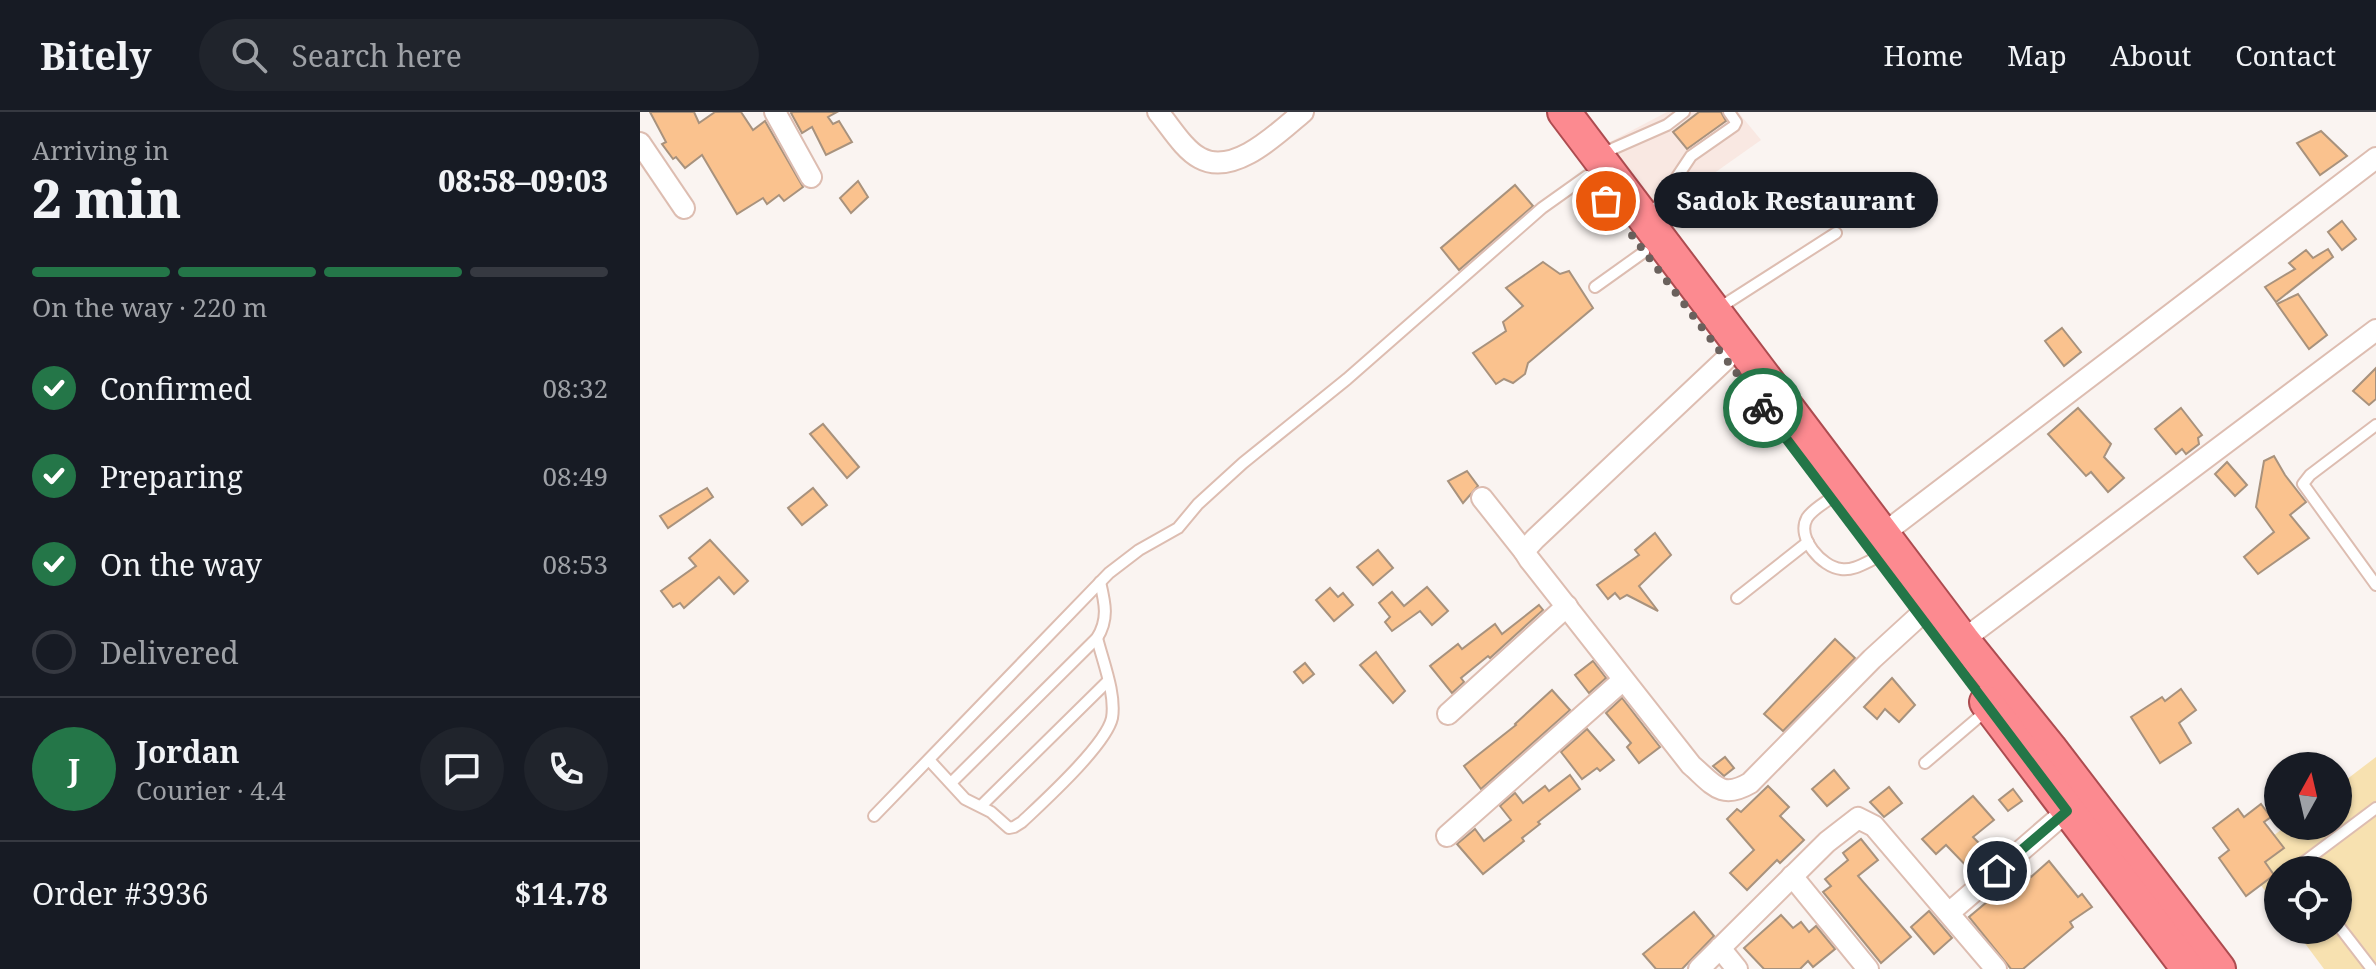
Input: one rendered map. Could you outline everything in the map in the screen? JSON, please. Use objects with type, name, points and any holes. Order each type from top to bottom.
[{"type":"highway","points":[[1540,112],[1592,166],[1646,237],[1726,359],[1831,498],[1880,546],[1963,640],[2219,969]]},
{"type":"highway","points":[[1564,112],[1592,166]]},
{"type":"highway","points":[[1646,237],[1714,311],[1880,546],[1919,616],[2188,969]]},
{"type":"street","points":[[775,112],[811,177]]},
{"type":"street","points":[[1158,112],[1197,157],[1211,163],[1231,161],[1256,151],[1303,112]]},
{"type":"street","points":[[640,143],[684,208]]},
{"type":"street","points":[[1880,546],[2374,162]]},
{"type":"street","points":[[1963,640],[2376,330]]},
{"type":"street","points":[[1524,551],[1726,359]]},
{"type":"street","points":[[1482,498],[1622,681],[1691,765],[1717,788],[1732,792],[1750,783],[1872,659],[1919,616]]},
{"type":"street","points":[[1448,714],[1567,606]]},
{"type":"street","points":[[1447,836],[1622,681]]},
{"type":"street","points":[[1950,912],[2067,811]]},
{"type":"street","points":[[1699,969],[1848,824],[1862,818],[1874,826],[1996,969]]},
{"type":"street","points":[[1792,876],[1868,969]]},
{"type":"street","points":[[1720,948],[1737,969]]},
{"type":"lane","points":[[1595,287],[1646,237],[1691,156],[1709,138],[1736,124],[1729,112]]},
{"type":"lane","points":[[874,816],[1100,582],[1139,550],[1178,528],[1198,504],[1243,463],[1347,379],[1592,166],[1689,113]]},
{"type":"lane","points":[[1714,311],[1836,233]]},
{"type":"lane","points":[[2376,425],[2310,475],[2303,484],[2376,585]]},
{"type":"lane","points":[[1831,498],[1809,515],[1804,529],[1808,542],[1824,563],[1838,569],[1857,567],[1880,546]]},
{"type":"lane","points":[[1737,598],[1808,542]]},
{"type":"lane","points":[[951,783],[1097,638],[1104,627],[1105,614],[1100,582]]},
{"type":"lane","points":[[930,761],[965,799],[981,806],[1009,828],[1022,822],[1092,751],[1112,718],[1108,681],[1097,638]]},
{"type":"lane","points":[[981,806],[1108,681]]},
{"type":"lane","points":[[1925,763],[1990,708]]},
{"type":"lane","points":[[2312,856],[2376,808]]},
{"type":"lane","points":[[2352,943],[2372,969]]},
{"type":"shaded area","points":[[1667,112],[1738,112],[1761,140],[1703,181],[1667,219],[1606,144]]},
{"type":"shaded area","points":[[2376,757],[2376,969],[2324,969],[2305,944],[2352,944],[2352,856],[2264,856],[2264,889],[2242,860],[2268,840],[2352,840],[2352,775]]},
{"type":"building","points":[[650,112],[694,112],[699,123],[715,112],[741,112],[753,130],[765,121],[803,187],[784,201],[779,195],[767,204],[763,198],[737,214],[702,155],[685,168],[676,157],[673,159],[662,144],[666,142]]},
{"type":"building","points":[[793,112],[837,112],[828,117],[833,124],[839,121],[852,142],[826,155],[812,127],[802,133]]},
{"type":"building","points":[[1699,112],[1721,112],[1726,121],[1687,149],[1673,132]]},
{"type":"building","points":[[2321,131],[2347,156],[2320,175],[2297,143]]},
{"type":"building","points":[[858,181],[868,197],[851,213],[840,198]]},
{"type":"building","points":[[1515,185],[1533,206],[1459,270],[1441,248]]},
{"type":"building","points":[[2342,221],[2356,239],[2342,250],[2328,232]]},
{"type":"building","points":[[2328,249],[2333,257],[2276,302],[2265,287],[2295,269],[2289,263],[2306,250],[2313,258]]},
{"type":"building","points":[[1543,262],[1560,274],[1569,271],[1593,308],[1528,363],[1525,374],[1513,383],[1504,379],[1496,384],[1473,353],[1506,331],[1503,322],[1523,306],[1506,288]]},
{"type":"building","points":[[2298,294],[2327,335],[2309,349],[2277,304]]},
{"type":"building","points":[[2062,328],[2081,352],[2064,366],[2045,341]]},
{"type":"building","points":[[2376,368],[2376,399],[2369,405],[2353,391]]},
{"type":"building","points":[[2078,408],[2111,444],[2104,457],[2124,478],[2108,492],[2091,472],[2086,476],[2048,434]]},
{"type":"building","points":[[2181,408],[2202,435],[2198,438],[2199,444],[2186,454],[2182,449],[2176,454],[2155,429]]},
{"type":"building","points":[[823,424],[859,467],[847,478],[810,434]]},
{"type":"building","points":[[2274,456],[2306,502],[2290,515],[2309,538],[2258,574],[2244,557],[2274,532],[2256,507],[2264,461]]},
{"type":"building","points":[[2227,462],[2247,485],[2235,496],[2215,474]]},
{"type":"building","points":[[1467,471],[1478,486],[1463,503],[1448,481]]},
{"type":"building","points":[[707,488],[713,497],[668,528],[660,516]]},
{"type":"building","points":[[813,488],[827,505],[802,525],[788,508]]},
{"type":"building","points":[[1655,533],[1671,555],[1639,586],[1658,611],[1627,595],[1620,599],[1615,593],[1608,599],[1597,585],[1639,555],[1635,550]]},
{"type":"building","points":[[710,540],[748,581],[734,594],[719,577],[684,608],[680,603],[673,607],[661,591],[696,566],[689,558]]},
{"type":"building","points":[[1378,550],[1393,568],[1373,585],[1357,567]]},
{"type":"building","points":[[1427,587],[1448,611],[1432,625],[1420,611],[1392,631],[1385,622],[1390,617],[1379,603],[1392,592],[1404,606]]},
{"type":"building","points":[[1330,588],[1338,597],[1343,593],[1353,605],[1334,621],[1316,600]]},
{"type":"building","points":[[1539,605],[1543,610],[1490,658],[1488,656],[1461,678],[1464,682],[1452,693],[1430,666],[1458,644],[1462,649],[1495,624],[1502,634]]},
{"type":"building","points":[[1835,639],[1855,658],[1783,731],[1764,714]]},
{"type":"building","points":[[1376,652],[1405,691],[1393,703],[1360,665]]},
{"type":"building","points":[[1593,661],[1606,678],[1589,693],[1575,675]]},
{"type":"building","points":[[1305,663],[1314,674],[1303,683],[1294,672]]},
{"type":"building","points":[[1892,678],[1915,705],[1899,722],[1885,709],[1877,719],[1864,707]]},
{"type":"building","points":[[2181,689],[2196,710],[2179,723],[2191,743],[2160,763],[2131,717],[2162,697],[2165,701]]},
{"type":"building","points":[[1552,690],[1570,710],[1481,789],[1464,766],[1516,725]]},
{"type":"building","points":[[1622,698],[1660,747],[1639,763],[1627,747],[1631,743],[1606,713]]},
{"type":"building","points":[[1587,729],[1614,760],[1582,779],[1561,752]]},
{"type":"building","points":[[1725,757],[1734,768],[1724,776],[1713,766]]},
{"type":"building","points":[[1834,770],[1849,788],[1827,806],[1812,789]]},
{"type":"building","points":[[1570,775],[1580,789],[1538,822],[1540,824],[1522,838],[1524,841],[1483,874],[1457,844],[1475,829],[1484,841],[1511,820],[1500,806],[1515,793],[1523,803],[1545,786],[1549,791]]},
{"type":"building","points":[[1768,786],[1789,807],[1780,816],[1804,840],[1780,863],[1777,860],[1747,890],[1730,873],[1754,850],[1727,819],[1737,809],[1741,812]]},
{"type":"building","points":[[1889,787],[1902,803],[1884,817],[1870,802]]},
{"type":"building","points":[[2013,789],[2022,801],[2008,811],[1999,800]]},
{"type":"building","points":[[1973,796],[1994,820],[1973,837],[1993,858],[1974,874],[1946,845],[1936,854],[1922,839]]},
{"type":"building","points":[[2261,804],[2264,808],[2264,840],[2278,840],[2284,848],[2273,856],[2264,856],[2264,882],[2246,896],[2219,858],[2229,850],[2213,828],[2238,809],[2244,817]]},
{"type":"building","points":[[1861,839],[1878,860],[1858,876],[1911,937],[1881,963],[1823,892],[1831,886],[1825,879],[1848,860],[1843,853]]},
{"type":"building","points":[[2049,861],[2078,897],[2082,894],[2092,907],[2070,922],[2073,927],[2023,969],[2011,969],[1969,917],[2011,877],[2013,879],[2025,870],[2031,877]]},
{"type":"building","points":[[1929,911],[1952,938],[1934,954],[1911,927]]},
{"type":"building","points":[[1694,912],[1714,936],[1682,969],[1656,969],[1643,954]]},
{"type":"building","points":[[1781,915],[1793,928],[1801,922],[1809,932],[1816,926],[1835,949],[1813,967],[1808,961],[1800,969],[1764,969],[1744,948]]},
{"type":"way so far","points":[[1606,201],[1763,408]]},
{"type":"place","name":"Sadok Restaurant","points":[[1606,201]]},
{"type":"route","points":[[1763,408],[2067,811],[1997,871]]}]
